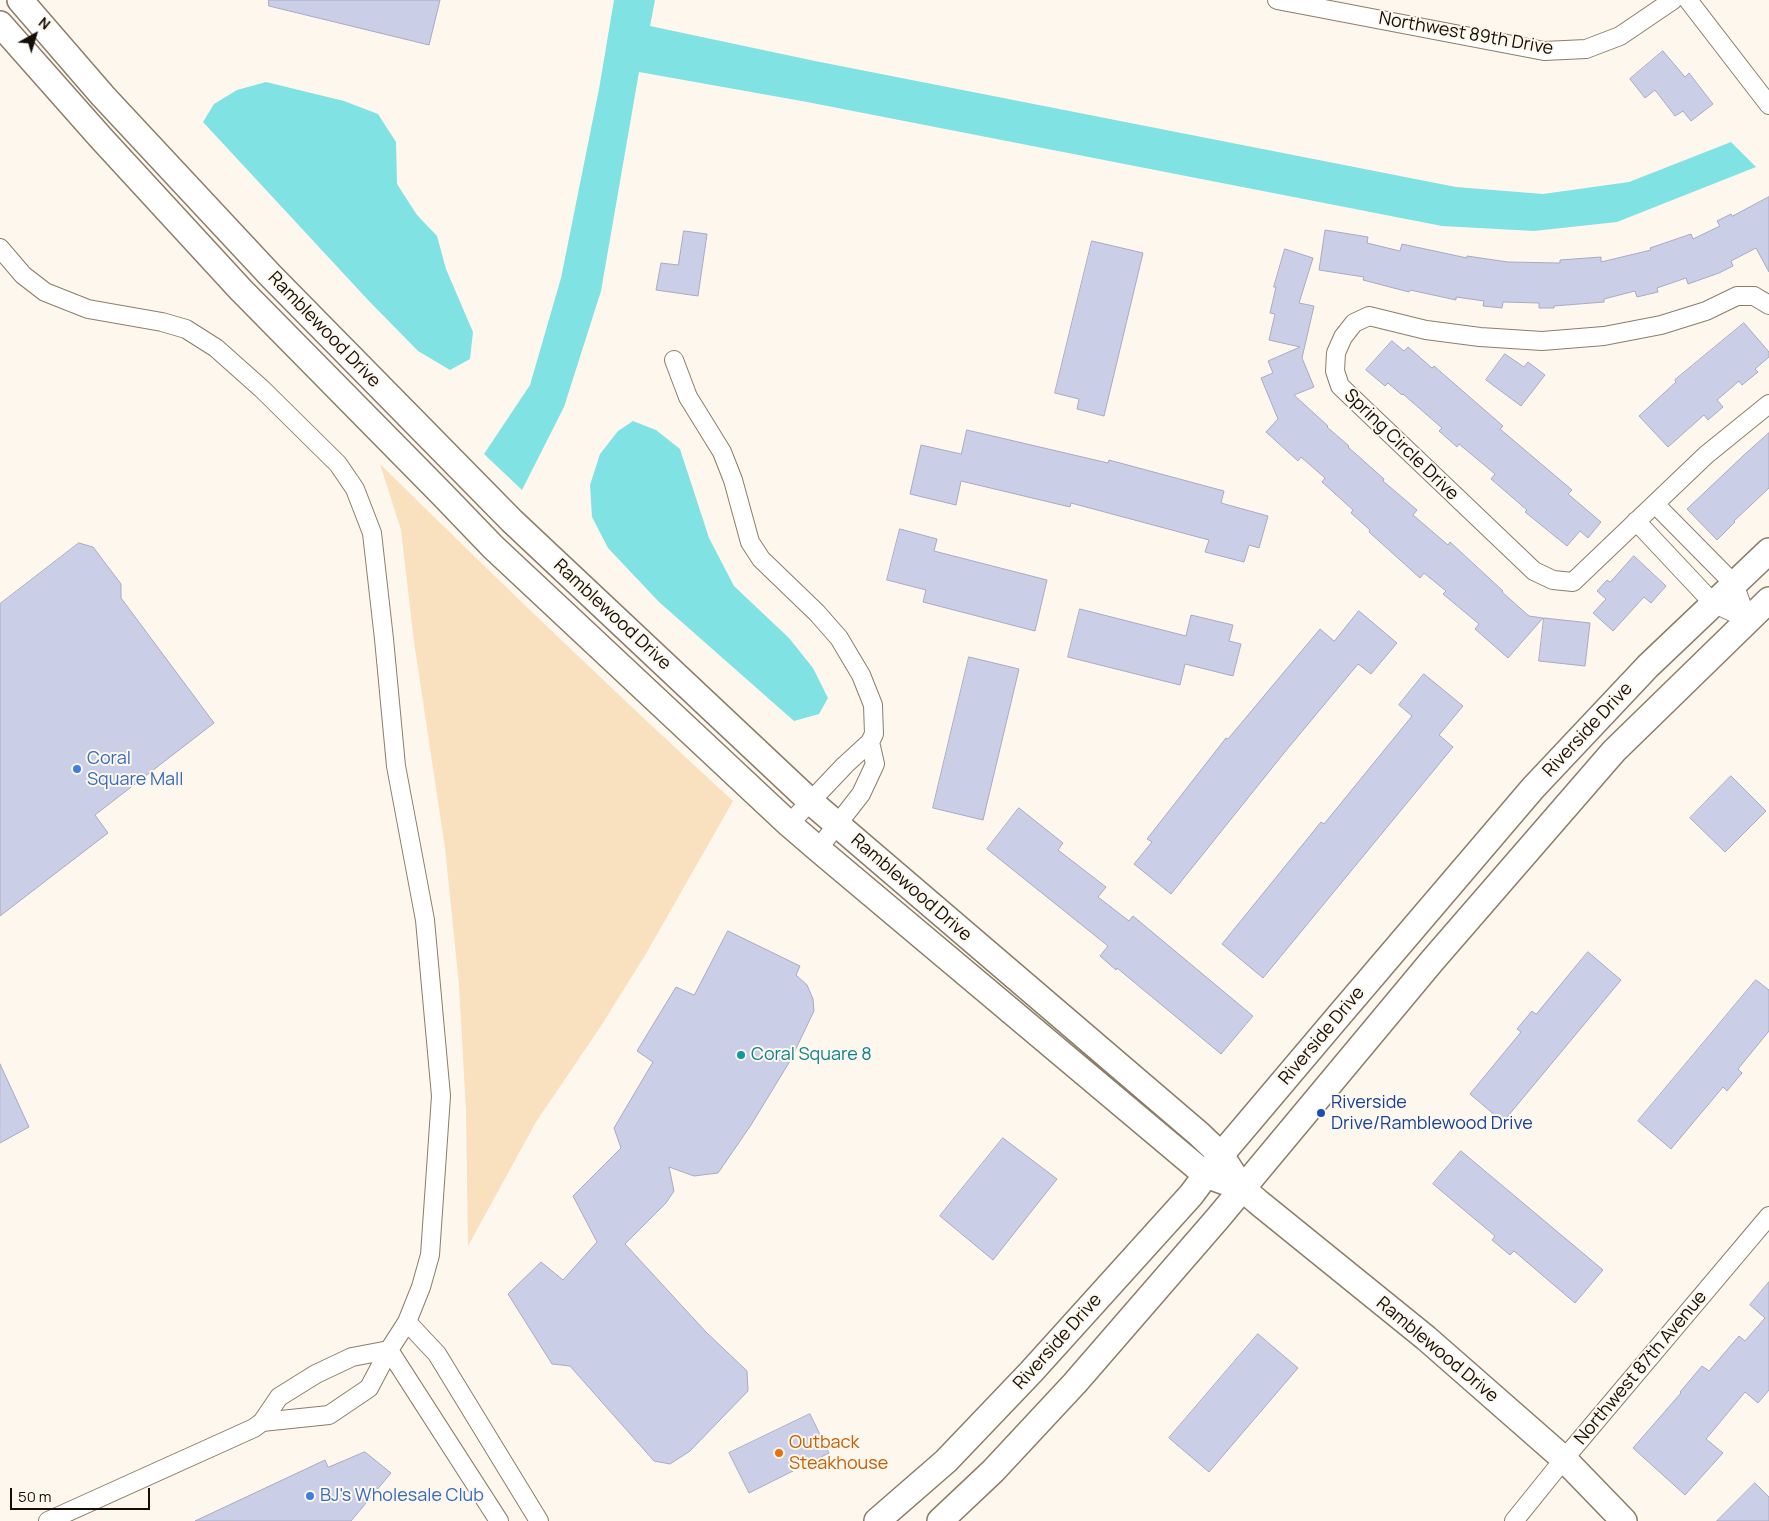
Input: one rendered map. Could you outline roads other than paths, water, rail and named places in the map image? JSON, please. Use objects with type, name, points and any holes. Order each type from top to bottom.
[{"type":"street","name":"Ramblewood Drive","points":[[20,0],[103,96],[263,267],[512,521],[811,802],[1192,1128],[1221,1155],[1242,1188],[1426,1338],[1564,1459],[1624,1521]]},
{"type":"street","name":"Northwest 89th Drive","points":[[1277,0],[1305,3],[1544,51],[1586,49],[1620,36],[1673,0]]},
{"type":"street","points":[[1688,0],[1769,105]]},
{"type":"street","name":"Ramblewood Drive","points":[[0,24],[101,138],[241,290],[494,547],[789,824],[1206,1175],[1242,1188]]},
{"type":"street","points":[[0,248],[23,275],[45,292],[88,309],[162,322],[186,329],[216,348],[262,389],[338,464],[355,489],[372,534],[396,766],[425,920],[441,1096],[430,1255],[422,1288],[407,1322],[389,1350],[369,1388],[329,1415],[262,1422]]},
{"type":"street","name":"Spring Circle Drive","points":[[1769,305],[1754,296],[1737,296],[1706,311],[1662,325],[1604,336],[1542,342],[1426,330],[1369,316],[1354,323],[1343,337],[1336,353],[1335,371],[1340,386],[1534,571],[1553,580],[1573,582],[1706,455],[1769,404]]},
{"type":"street","points":[[674,360],[688,398],[722,452],[733,480],[750,542],[760,559],[817,613],[839,638],[862,675],[874,705],[874,734],[870,742],[845,765],[789,824]]},
{"type":"street","points":[[1655,504],[1734,584],[1747,619]]},
{"type":"street","points":[[1636,522],[1713,603],[1747,619]]},
{"type":"street","name":"Riverside Drive","points":[[877,1521],[946,1461],[1031,1372],[1191,1195],[1221,1155],[1336,1018],[1533,788],[1648,666],[1769,551]]},
{"type":"street","name":"Riverside Drive","points":[[940,1521],[993,1471],[1075,1383],[1242,1188],[1432,961],[1614,751],[1747,619],[1769,600]]},
{"type":"street","points":[[818,849],[861,794],[875,764],[870,742]]},
{"type":"street","name":"Northwest 87th Avenue","points":[[1514,1521],[1769,1216]]},
{"type":"street","points":[[407,1322],[438,1354],[539,1521]]},
{"type":"street","points":[[48,1521],[254,1428],[262,1422],[279,1397],[316,1374],[352,1356],[389,1350]]},
{"type":"street","points":[[389,1350],[498,1521]]},
{"type":"water","points":[[614,0],[655,0],[650,26],[815,61],[1456,187],[1543,194],[1629,182],[1731,142],[1756,167],[1617,222],[1534,231],[1442,226],[807,102],[639,72],[601,291],[564,407],[522,490],[484,454],[530,385],[561,278],[599,89]]},
{"type":"water","points":[[266,82],[344,101],[378,114],[396,142],[397,184],[417,215],[437,236],[446,269],[473,332],[470,359],[450,370],[418,351],[368,300],[203,122],[214,104],[237,90]]},
{"type":"water","points":[[633,421],[656,430],[680,449],[709,538],[734,586],[789,638],[813,668],[828,698],[819,714],[794,721],[659,602],[608,548],[592,517],[590,485],[600,454],[618,431]]},
{"type":"place","name":"Coral Square Mall","points":[[77,769]]},
{"type":"place","name":"Coral Square 8","points":[[741,1055]]},
{"type":"place","name":"Riverside Drive/Ramblewood Drive","points":[[1321,1113]]},
{"type":"place","name":"Outback Steakhouse","points":[[779,1453]]},
{"type":"place","name":"BJ's Wholesale Club","points":[[310,1496]]}]
